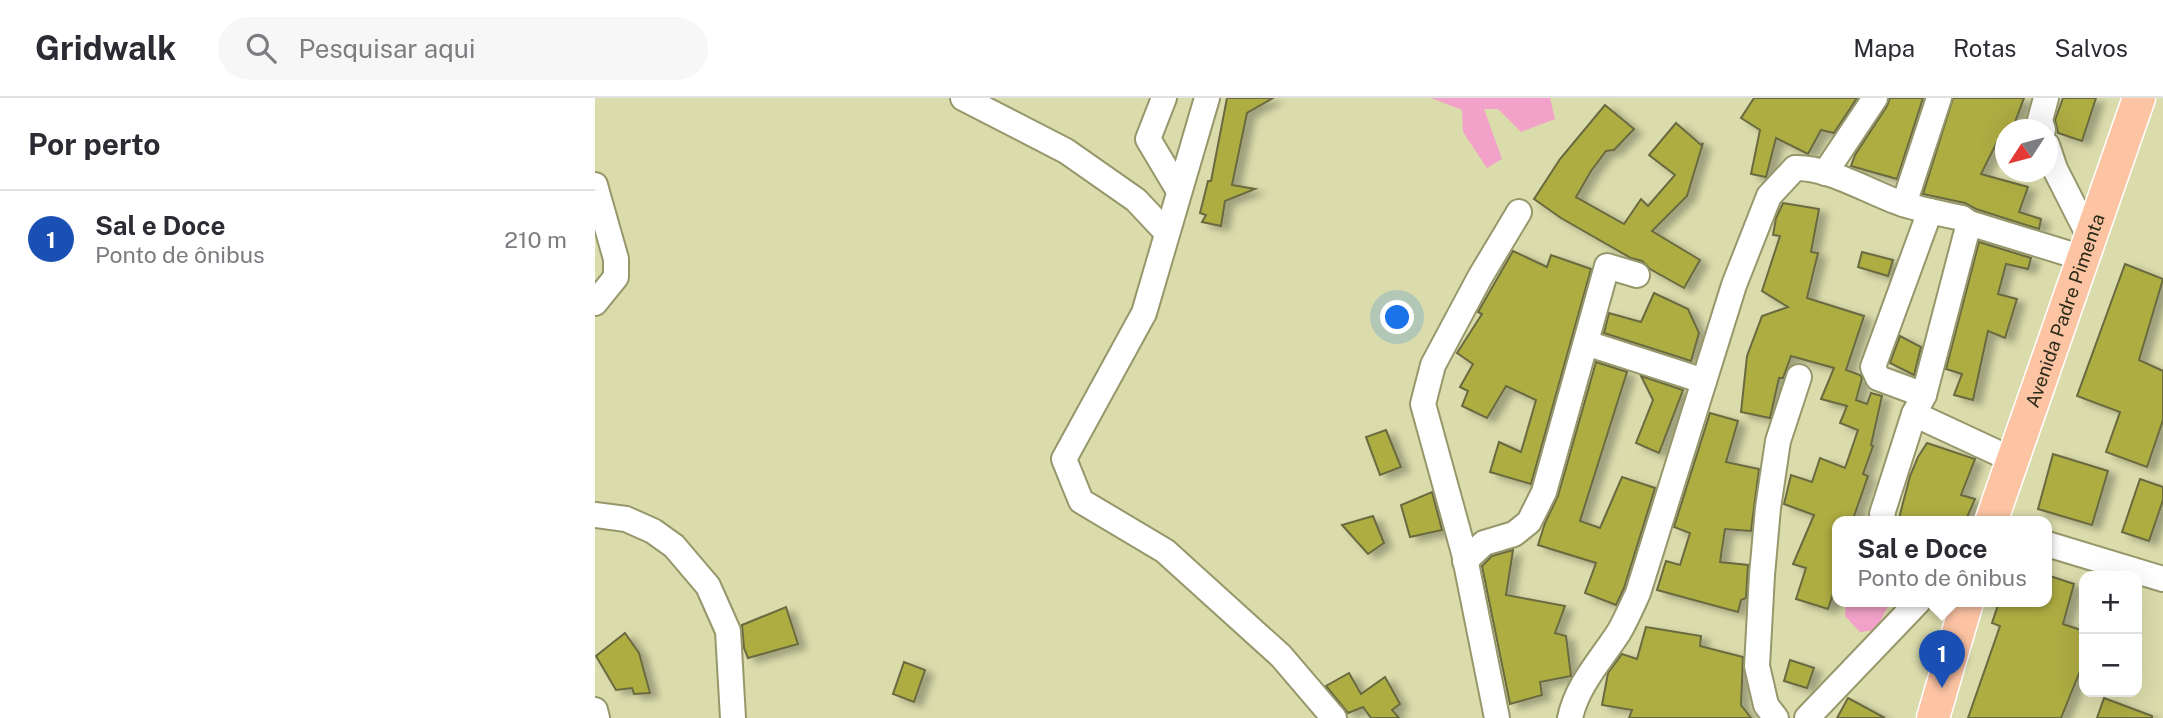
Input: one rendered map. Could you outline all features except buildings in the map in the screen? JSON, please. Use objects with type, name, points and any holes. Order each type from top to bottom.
[{"type":"main road","name":"Avenida Padre Pimenta","points":[[1993,516],[2139,98]]},
{"type":"main road","points":[[1933,718],[1966,607]]},
{"type":"street","points":[[963,98],[1066,151],[1136,200],[1167,233]]},
{"type":"street","points":[[1164,98],[1148,139],[1179,191]]},
{"type":"street","points":[[1207,98],[1144,313],[1063,459],[1081,501],[1165,551],[1280,656],[1334,718]]},
{"type":"street","points":[[1825,173],[1875,98]]},
{"type":"street","points":[[1904,204],[1939,98]]},
{"type":"street","points":[[2040,119],[2046,98]]},
{"type":"street","points":[[1570,718],[1582,685],[1620,630],[1638,593],[1734,285],[1769,196],[1795,168],[1825,173],[1904,204],[1962,218],[1969,223],[2087,248]]},
{"type":"street","points":[[2058,176],[2087,248]]},
{"type":"street","points":[[595,185],[616,259],[617,277],[595,303]]},
{"type":"street","points":[[1930,211],[1873,367],[1878,378],[2013,460]]},
{"type":"street","points":[[1497,718],[1465,561],[1423,404],[1433,365],[1518,212]]},
{"type":"street","points":[[1882,516],[1919,404],[1969,223]]},
{"type":"street","points":[[1465,561],[1484,543],[1514,534],[1529,523],[1544,492],[1607,266],[1637,275]]},
{"type":"street","points":[[1586,343],[1704,381]]},
{"type":"street","points":[[1776,718],[1766,705],[1757,666],[1762,575],[1778,441],[1799,377]]},
{"type":"street","points":[[597,518],[626,519],[653,531],[674,546],[708,586],[728,631],[733,718]]},
{"type":"street","points":[[1458,532],[1484,543]]},
{"type":"street","points":[[2052,546],[2163,579]]},
{"type":"street","points":[[1807,718],[1913,607]]},
{"type":"street","points":[[595,710],[597,718]]},
{"type":"shaded area","points":[[1431,98],[1550,98],[1555,119],[1521,132],[1498,109],[1484,109],[1502,159],[1487,168],[1463,132],[1462,110]]},
{"type":"shaded area","points":[[1846,607],[1888,607],[1876,630],[1860,632],[1845,616]]},
{"type":"place","name":"Sal e Doce","points":[[1942,688]]}]
